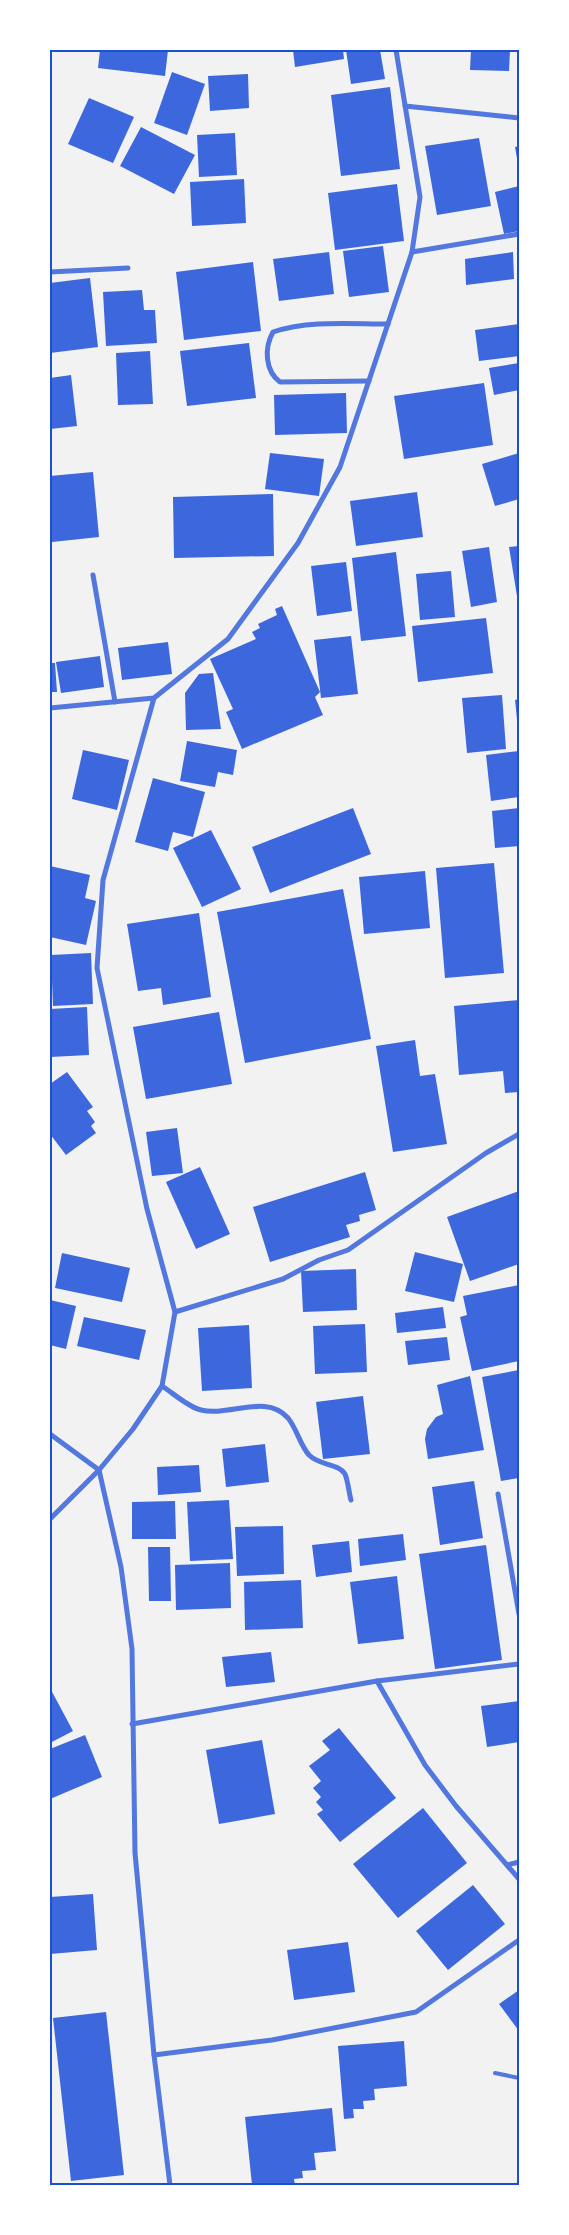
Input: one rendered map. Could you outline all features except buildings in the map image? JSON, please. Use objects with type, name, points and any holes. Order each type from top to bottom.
[{"type":"street","points":[[50,708],[154,698],[228,639],[298,543],[340,467],[412,252],[420,197],[396,50]]},
{"type":"street","points":[[405,106],[519,118]]},
{"type":"street","points":[[412,252],[519,234]]},
{"type":"street","points":[[50,272],[128,268]]},
{"type":"street","points":[[369,381],[280,382],[272,376],[268,362],[268,341],[273,332],[301,325],[388,324]]},
{"type":"street","points":[[93,575],[116,702]]},
{"type":"street","points":[[50,1519],[99,1470],[133,1430],[162,1386],[175,1312],[147,1208],[97,968],[104,880],[154,698]]},
{"type":"street","points":[[175,1312],[283,1279],[319,1260],[348,1250],[486,1153],[519,1134]]},
{"type":"street","points":[[162,1386],[199,1409],[219,1412],[264,1405],[276,1409],[288,1418],[309,1454],[324,1465],[337,1466],[345,1475],[351,1500]]},
{"type":"street","points":[[50,1434],[99,1470],[121,1567],[132,1649],[135,1853],[154,2055],[170,2185]]},
{"type":"street","points":[[498,1494],[519,1614]]},
{"type":"street","points":[[132,1724],[376,1681],[519,1664]]},
{"type":"street","points":[[376,1681],[425,1765],[456,1806],[519,1879]]},
{"type":"street","points":[[507,1865],[519,1862]]},
{"type":"street","points":[[154,2055],[272,2040],[416,2012],[519,1940]]},
{"type":"lane","points":[[495,2073],[519,2078]]}]
